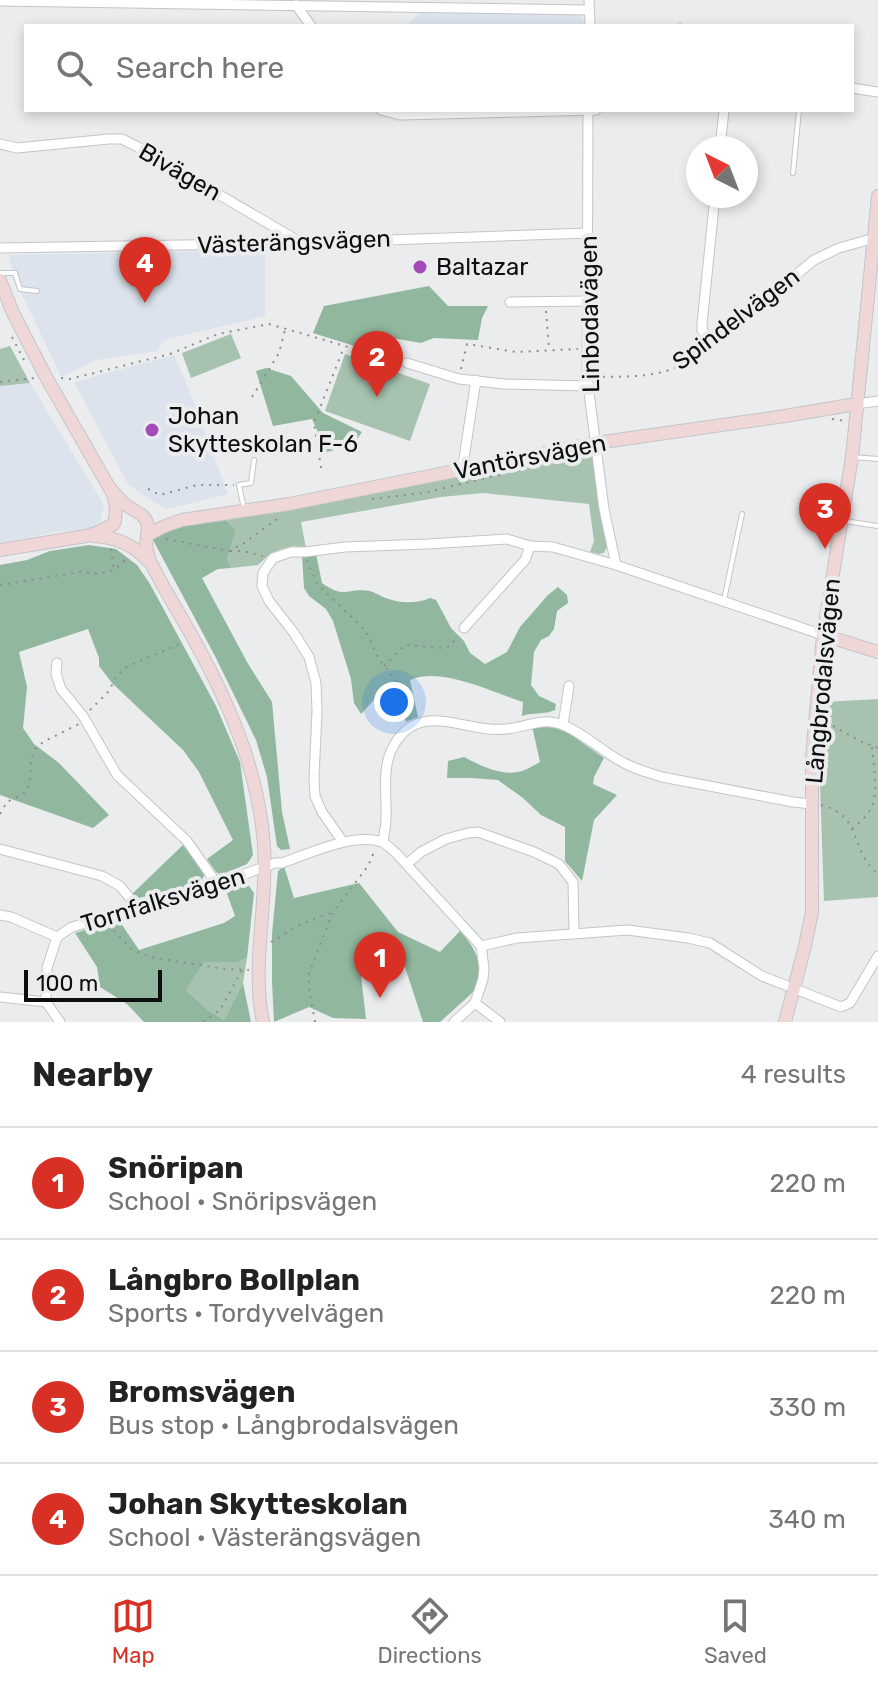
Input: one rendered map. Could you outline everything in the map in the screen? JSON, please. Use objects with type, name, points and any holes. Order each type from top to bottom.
[{"type":"street","points":[[0,1],[589,5]]},
{"type":"street","points":[[296,5],[310,24]]},
{"type":"street","points":[[854,88],[878,92]]},
{"type":"street","points":[[389,112],[400,115],[515,112]]},
{"type":"street","name":"Linbodavägen","points":[[591,112],[588,382],[604,509],[616,565]]},
{"type":"street","points":[[721,136],[724,112]]},
{"type":"street","name":"Bivägen","points":[[0,144],[17,148],[122,139],[302,243]]},
{"type":"street","name":"Långbrodalsvägen","points":[[785,1022],[812,912],[812,757],[823,635],[852,457],[878,196]]},
{"type":"street","points":[[709,339],[702,330],[702,324],[714,208]]},
{"type":"street","name":"Västerängsvägen","points":[[0,248],[302,243],[588,233]]},
{"type":"street","name":"Spindelvägen","points":[[709,339],[721,337],[814,260],[839,248],[876,238]]},
{"type":"street","points":[[0,280],[46,377],[110,488],[123,503],[141,514],[148,526],[147,552],[153,567],[229,709],[245,749],[262,823],[265,867],[258,970],[263,1022]]},
{"type":"street","points":[[510,302],[587,301]]},
{"type":"street","points":[[407,363],[459,379],[504,384],[588,382]]},
{"type":"street","points":[[462,471],[476,380]]},
{"type":"street","name":"Vantörsvägen","points":[[141,514],[151,519],[182,520],[245,511],[596,443],[878,401]]},
{"type":"street","points":[[110,488],[116,506],[115,532],[122,547]]},
{"type":"street","points":[[0,550],[86,536],[99,532],[128,511],[141,514]]},
{"type":"street","name":"Vantörsvägen","points":[[146,536],[182,520]]},
{"type":"street","points":[[86,536],[107,537],[122,547],[138,551],[153,567]]},
{"type":"street","points":[[122,547],[137,543],[146,536]]},
{"type":"street","points":[[343,842],[315,796],[316,683],[309,657],[269,601],[262,586],[263,573],[273,558],[291,552],[345,547],[507,539],[530,546],[553,547],[616,565],[878,652]]},
{"type":"street","points":[[464,628],[525,560],[530,546]]},
{"type":"street","points":[[57,663],[56,674],[61,689],[85,720],[117,775],[187,841],[217,884]]},
{"type":"street","points":[[563,725],[569,686]]},
{"type":"street","points":[[454,1022],[475,1003],[483,979],[481,946],[383,842],[388,761],[400,737],[412,727],[437,720],[499,729],[539,721],[563,725],[619,761],[645,772],[812,804]]},
{"type":"street","points":[[407,864],[421,852],[446,839],[478,832],[534,852],[559,864],[573,882],[574,933]]},
{"type":"street","name":"Tornfalksvägen","points":[[46,1002],[47,968],[57,937],[72,927],[343,842],[383,842]]},
{"type":"street","points":[[0,849],[102,876],[120,886],[137,907]]},
{"type":"street","points":[[0,915],[57,937]]},
{"type":"street","points":[[481,946],[517,938],[636,930],[710,943],[762,976],[841,1007],[850,1003],[878,956]]},
{"type":"street","points":[[0,997],[46,1002],[60,1022]]},
{"type":"street","points":[[475,1003],[500,1022]]},
{"type":"lane","points":[[793,173],[799,112]]},
{"type":"lane","points":[[0,273],[15,273],[20,289],[37,291]]},
{"type":"lane","points":[[852,457],[878,459]]},
{"type":"lane","points":[[245,511],[239,485],[251,483],[254,460]]},
{"type":"lane","points":[[724,600],[742,514]]},
{"type":"lane","points":[[841,521],[878,526]]},
{"type":"path","points":[[546,301],[549,349]]},
{"type":"path","points":[[0,382],[46,377],[70,379],[170,354],[218,334],[269,324],[407,363]]},
{"type":"path","points":[[252,397],[279,353],[286,329]]},
{"type":"path","name":"Spindelvägen","points":[[588,382],[649,376],[682,366],[709,339]]},
{"type":"path","points":[[459,379],[467,344],[516,352],[587,349]]},
{"type":"path","points":[[321,468],[314,423],[344,346]]},
{"type":"path","points":[[824,418],[855,423]]},
{"type":"path","points":[[364,500],[423,493],[524,469]]},
{"type":"path","points":[[148,489],[160,495],[197,485],[239,485]]},
{"type":"path","points":[[229,551],[284,514]]},
{"type":"path","points":[[164,539],[273,558]]},
{"type":"path","points":[[114,570],[122,547]]},
{"type":"path","points":[[114,570],[122,547]]},
{"type":"path","points":[[305,552],[317,584],[361,625],[384,666],[402,688],[412,727]]},
{"type":"path","points":[[0,585],[80,572],[97,574],[114,570]]},
{"type":"path","points":[[384,666],[405,645],[450,646],[464,628]]},
{"type":"path","points":[[0,814],[7,802],[26,792],[35,749],[85,720],[126,667],[193,638]]},
{"type":"path","points":[[816,714],[831,725],[878,748]]},
{"type":"path","points":[[852,829],[873,806],[872,746]]},
{"type":"path","points":[[812,804],[825,805],[847,818],[866,863],[878,874]]},
{"type":"path","points":[[315,1022],[309,973],[333,912],[383,842]]},
{"type":"path","points":[[259,949],[299,925],[333,912]]},
{"type":"path","points":[[102,918],[133,950],[150,957],[225,969],[258,970]]},
{"type":"path","points":[[203,1022],[220,1010],[243,969]]},
{"type":"shaded area","points":[[419,13],[575,14],[584,20],[584,24],[409,24]]},
{"type":"shaded area","points":[[265,250],[265,316],[164,340],[157,351],[96,360],[61,377],[13,275],[9,255]]},
{"type":"shaded area","name":"Johan Skytteskolan F-6","points":[[174,355],[228,494],[167,509],[128,484],[74,382]]},
{"type":"shaded area","points":[[30,383],[104,505],[99,528],[55,532],[0,543],[0,386]]},
{"type":"green space","points":[[429,286],[448,306],[488,306],[478,340],[434,338],[421,343],[369,334],[364,349],[313,333],[324,306]]},
{"type":"green space","points":[[231,334],[241,358],[191,378],[182,353]]},
{"type":"green space","points":[[369,338],[400,346],[398,357],[367,349]]},
{"type":"green space","points":[[10,346],[30,383],[0,386],[0,349]]},
{"type":"green space","points":[[345,354],[430,384],[410,441],[325,411]]},
{"type":"green space","points":[[266,368],[291,376],[323,413],[362,432],[353,445],[327,452],[312,419],[273,426],[256,371]]},
{"type":"green space","points":[[569,455],[592,455],[607,547],[604,553],[590,552],[594,541],[589,504],[483,493],[441,497],[301,522],[306,548],[294,546],[282,549],[271,553],[258,565],[231,568],[227,559],[236,530],[225,519]]},
{"type":"green space","points":[[225,519],[236,530],[227,559],[231,568],[218,569],[202,578],[272,702],[282,812],[290,849],[281,850],[277,846],[267,777],[256,740],[153,540],[164,530],[183,524]]},
{"type":"green space","points":[[89,545],[116,549],[137,565],[216,706],[240,762],[253,855],[247,864],[221,875],[207,859],[233,840],[199,772],[183,750],[112,683],[99,666],[88,629],[19,652],[27,687],[23,728],[34,744],[59,763],[109,815],[93,828],[0,795],[0,565],[27,560],[50,551]]},
{"type":"green space","points":[[316,554],[322,583],[336,591],[370,591],[399,602],[436,600],[451,628],[464,641],[470,653],[485,664],[507,652],[520,627],[558,587],[567,595],[568,603],[557,611],[554,629],[541,640],[534,652],[531,685],[539,696],[556,704],[555,710],[522,716],[523,702],[466,682],[436,676],[410,680],[418,717],[406,722],[395,694],[386,690],[361,714],[354,703],[351,679],[333,621],[326,609],[304,588],[302,556]]},
{"type":"green space","points":[[878,699],[878,897],[824,901],[819,755],[825,702]]},
{"type":"green space","points":[[556,724],[604,758],[593,784],[617,795],[594,820],[582,881],[565,861],[565,827],[541,815],[498,780],[447,778],[448,761],[464,757],[500,772],[529,768],[540,762],[532,726]]},
{"type":"green space","points":[[183,845],[205,874],[200,883],[139,898],[132,894]]},
{"type":"green space","points":[[284,866],[294,898],[359,883],[398,932],[440,952],[460,931],[476,954],[481,981],[440,1022],[423,1022],[405,967],[361,975],[366,1019],[333,1018],[309,1007],[274,1022],[272,934],[278,871]]},
{"type":"green space","points":[[241,883],[249,886],[254,893],[247,958],[238,962],[204,962],[186,990],[224,1020],[243,983],[251,1022],[144,1022],[127,1004],[100,987],[97,967],[75,933],[118,919],[139,950],[224,923],[235,916],[225,888]]},
{"type":"green space","points":[[247,958],[243,983],[224,1020],[186,990],[204,961],[238,962]]},
{"type":"place","name":"Baltazar","points":[[420,267]]},
{"type":"place","name":"Johan Skytteskolan","points":[[145,303]]},
{"type":"place","name":"Långbro Bollplan","points":[[377,397]]},
{"type":"place","name":"Johan Skytteskolan F-6","points":[[152,430]]},
{"type":"place","name":"Bromsvägen","points":[[825,549]]},
{"type":"place","name":"Snöripan","points":[[380,998]]}]
